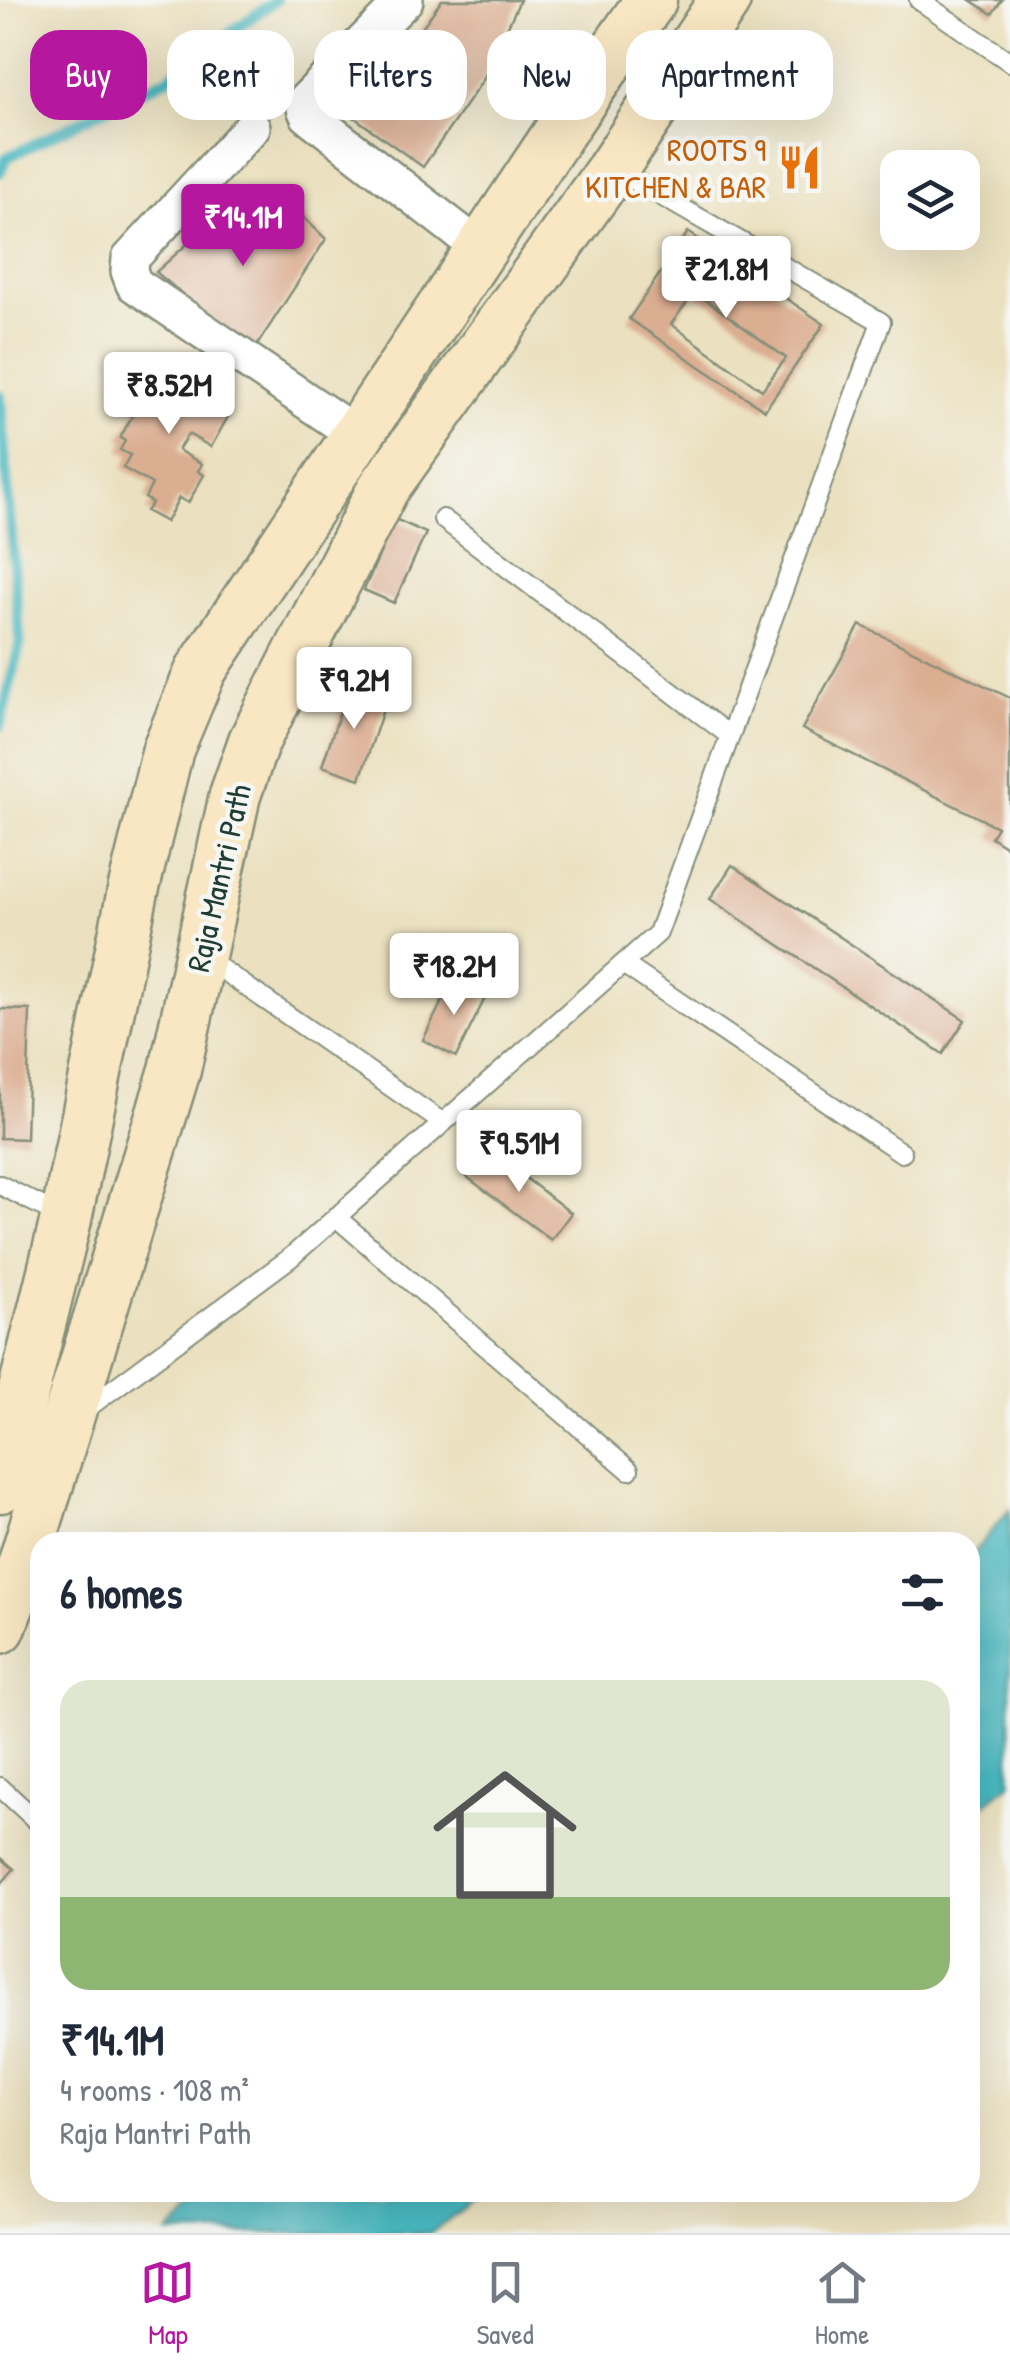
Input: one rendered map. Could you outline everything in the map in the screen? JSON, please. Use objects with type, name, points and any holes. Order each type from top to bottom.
[{"type":"main road","points":[[0,1487],[66,1219],[133,891],[168,749],[200,670],[652,0]]},
{"type":"main road","name":"Raja Mantri Path","points":[[45,1532],[66,1423],[175,1070],[236,795],[254,741],[383,489],[614,168],[725,0]]},
{"type":"main road","name":"Raja Mantri Path","points":[[2,1615],[30,1562]]},
{"type":"street","points":[[405,0],[306,100],[304,108],[481,250]]},
{"type":"street","points":[[252,127],[130,259],[128,270],[134,284],[357,435]]},
{"type":"lane","points":[[919,0],[1010,62]]},
{"type":"lane","points":[[66,1423],[290,1258],[658,933],[882,322],[614,168]]},
{"type":"lane","points":[[443,519],[730,736]]},
{"type":"lane","points":[[200,955],[443,1124]]},
{"type":"lane","points":[[624,964],[902,1153]]},
{"type":"lane","points":[[0,1186],[66,1219]]},
{"type":"lane","points":[[336,1218],[629,1470]]},
{"type":"lane","points":[[0,1787],[30,1815]]},
{"type":"water","points":[[1010,1509],[1010,1784],[980,1807],[980,1545]]},
{"type":"water","points":[[206,2202],[471,2202],[431,2233],[169,2233]]},
{"type":"building","points":[[442,0],[520,0],[506,30],[487,30],[487,71],[467,103],[467,30],[420,30]]},
{"type":"building","points":[[971,0],[1002,0],[992,14]]},
{"type":"building","points":[[358,120],[455,120],[423,167]]},
{"type":"building","points":[[242,195],[280,234],[299,213],[326,239],[252,353],[156,272]]},
{"type":"building","points":[[688,232],[824,324],[765,410],[629,319]],"holes":[[[695,292],[786,358],[762,390],[671,324]]]},
{"type":"building","points":[[159,357],[198,379],[189,394],[230,413],[211,447],[188,434],[178,450],[202,464],[198,471],[204,475],[188,503],[179,498],[166,522],[146,511],[152,503],[145,498],[152,484],[123,468],[130,455],[120,450],[125,441],[120,438],[150,384],[146,381]]},
{"type":"building","points":[[395,519],[426,533],[394,603],[364,590]]},
{"type":"building","points":[[860,625],[1010,698],[1010,849],[991,837],[997,827],[802,729]]},
{"type":"building","points":[[349,685],[387,698],[360,779],[322,766]]},
{"type":"building","points":[[732,865],[965,1020],[943,1054],[710,899]]},
{"type":"building","points":[[453,979],[486,996],[456,1057],[423,1040]]},
{"type":"building","points":[[0,1009],[30,1010],[26,1139],[0,1138]]},
{"type":"building","points":[[488,1149],[571,1213],[551,1240],[467,1177]]},
{"type":"building","points":[[0,1857],[14,1869],[0,1885]]},
{"type":"waterway","points":[[0,172],[6,158],[166,79],[276,0]]},
{"type":"waterway","points":[[0,395],[20,643],[0,726]]},
{"type":"place","name":"ROOTS 9 KITCHEN & BAR","points":[[799,168]]}]
